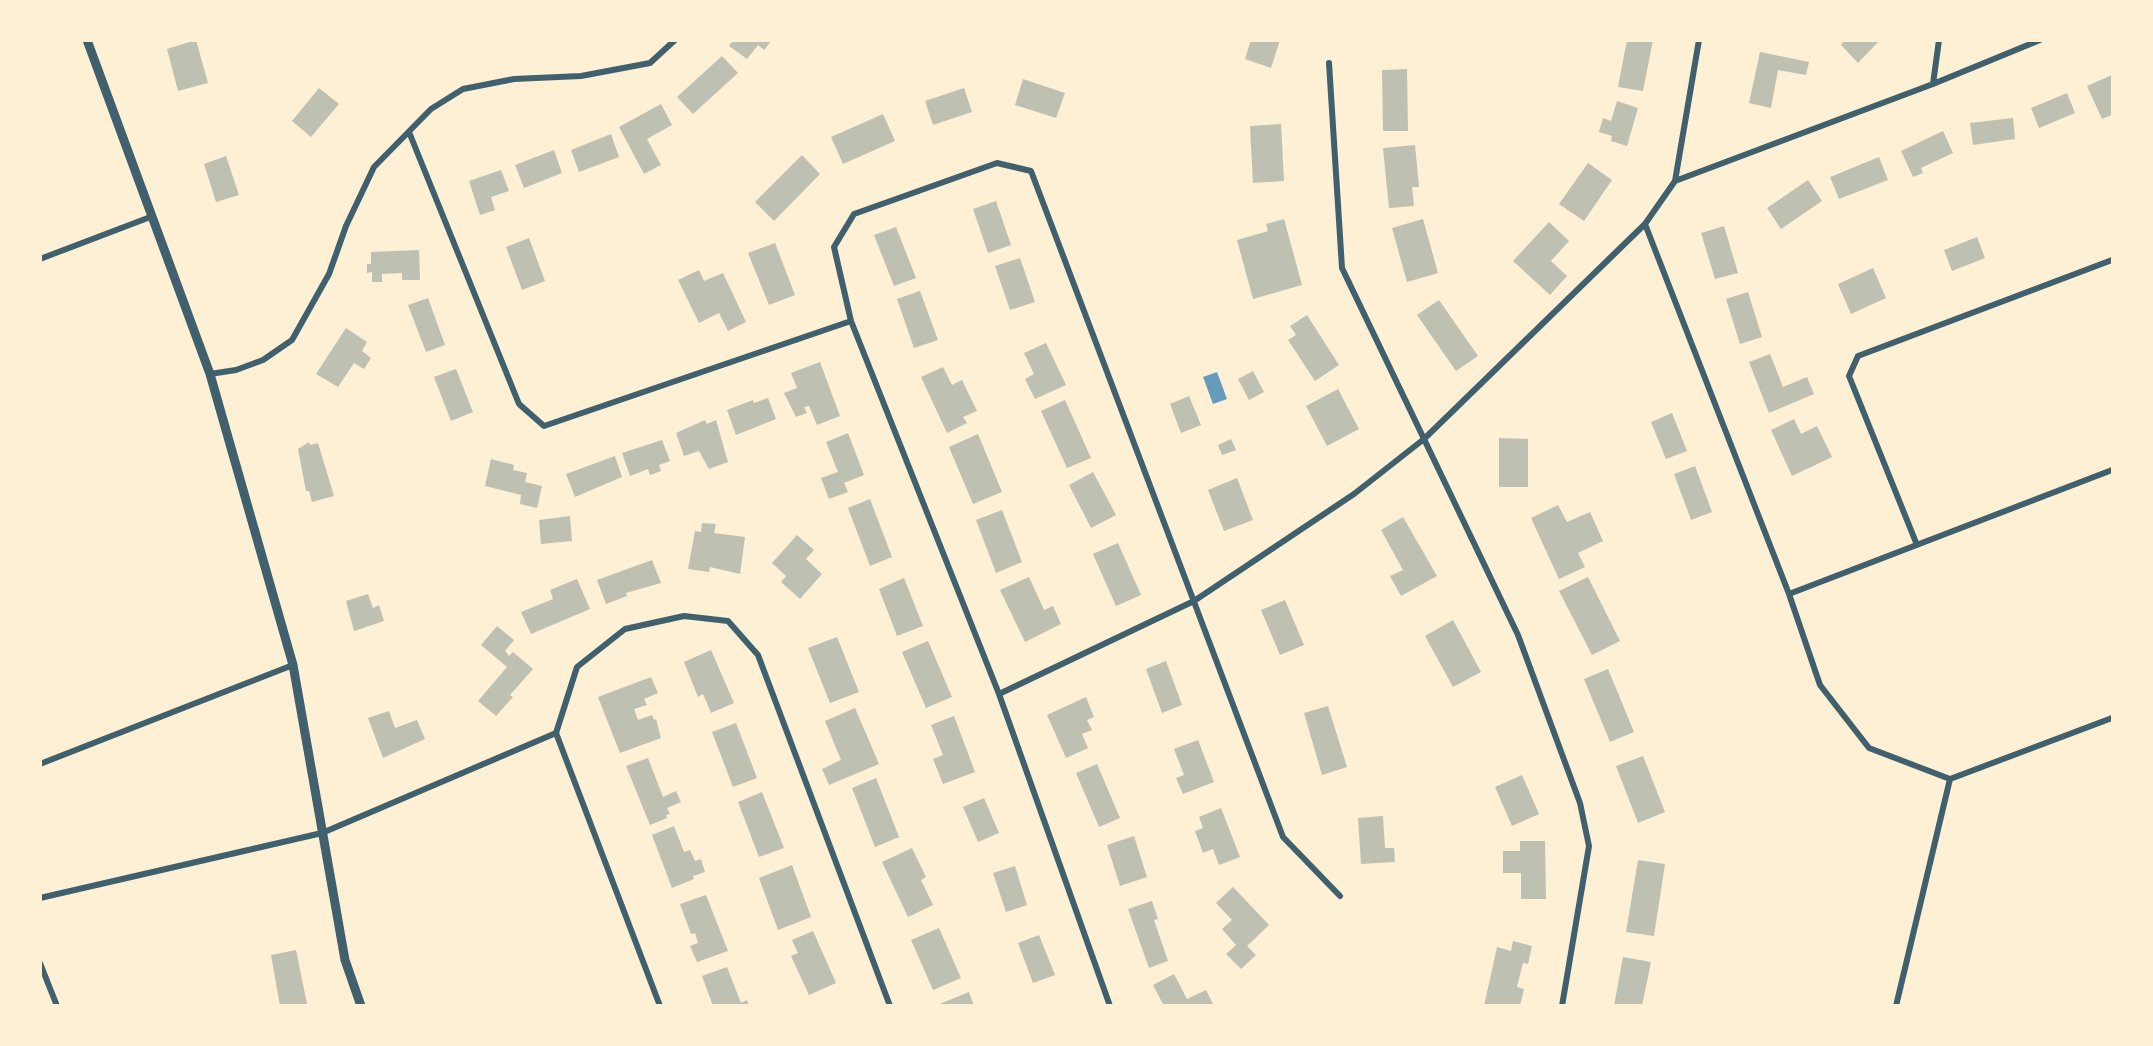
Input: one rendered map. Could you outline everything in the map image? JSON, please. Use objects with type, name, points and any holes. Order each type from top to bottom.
[{"type":"street","points":[[87,40],[210,374],[293,665],[345,960],[361,1005]]},
{"type":"street","points":[[210,374],[236,370],[263,360],[292,340],[329,274],[346,226],[374,167],[431,109],[462,89],[514,79],[581,76],[650,63],[675,40]]},
{"type":"street","points":[[999,694],[1194,601],[1354,494],[1424,439],[1645,224],[1675,181],[1699,40]]},
{"type":"street","points":[[1933,84],[1939,40]]},
{"type":"street","points":[[1675,181],[1933,84],[2040,40]]},
{"type":"street","points":[[1329,63],[1342,268],[1518,635],[1580,803],[1589,846],[1562,1005]]},
{"type":"street","points":[[409,132],[519,404],[544,426],[850,321]]},
{"type":"street","points":[[1110,1005],[999,694],[850,321],[834,247],[854,214],[998,164],[1031,171],[1282,837],[1340,896]]},
{"type":"street","points":[[40,259],[153,216]]},
{"type":"street","points":[[1645,224],[1789,594],[1820,685],[1869,748],[1950,779],[2112,718]]},
{"type":"street","points":[[1917,546],[1848,376],[1858,356],[2112,260]]},
{"type":"street","points":[[1789,594],[2112,470]]},
{"type":"street","points":[[660,1005],[556,733],[577,667],[625,629],[684,616],[728,621],[758,655],[890,1005]]},
{"type":"street","points":[[40,764],[293,665]]},
{"type":"street","points":[[40,898],[322,833],[556,733]]},
{"type":"street","points":[[1896,1005],[1950,779]]},
{"type":"street","points":[[40,963],[57,1005]]},
{"type":"water","points":[[1217,372],[1227,399],[1213,404],[1203,377]]},
{"type":"building","points":[[196,40],[208,83],[178,91],[167,49]]},
{"type":"building","points":[[733,40],[772,40],[764,50],[758,45],[747,59],[729,46]]},
{"type":"building","points":[[1251,40],[1280,40],[1271,68],[1245,59]]},
{"type":"building","points":[[1627,40],[1653,40],[1643,91],[1618,87]]},
{"type":"building","points":[[1845,40],[1880,40],[1858,63],[1841,45]]},
{"type":"building","points":[[1760,52],[1809,62],[1806,75],[1778,70],[1771,108],[1749,103]]},
{"type":"building","points":[[722,56],[738,73],[693,114],[677,97]]},
{"type":"building","points":[[1407,69],[1408,131],[1383,131],[1382,70]]},
{"type":"building","points":[[2112,75],[2112,115],[2102,119],[2087,86]]},
{"type":"building","points":[[1023,79],[1065,93],[1056,118],[1015,105]]},
{"type":"building","points":[[319,88],[339,104],[311,137],[292,121]]},
{"type":"building","points":[[964,88],[972,112],[933,125],[925,101]]},
{"type":"building","points":[[2067,93],[2075,113],[2039,128],[2031,108]]},
{"type":"building","points":[[1617,101],[1638,108],[1627,146],[1611,141],[1612,136],[1599,132],[1603,118],[1611,121]]},
{"type":"building","points":[[661,104],[672,125],[647,139],[661,165],[644,174],[619,127]]},
{"type":"building","points":[[883,114],[895,141],[843,164],[831,137]]},
{"type":"building","points":[[2013,118],[2015,139],[1973,145],[1970,123]]},
{"type":"building","points":[[1281,124],[1284,181],[1253,183],[1250,126]]},
{"type":"building","points":[[1943,131],[1953,153],[1921,168],[1923,173],[1913,177],[1901,151]]},
{"type":"building","points":[[611,134],[619,157],[579,172],[571,150]]},
{"type":"building","points":[[1415,145],[1419,187],[1412,187],[1414,206],[1389,208],[1383,148]]},
{"type":"building","points":[[554,150],[562,173],[524,188],[515,165]]},
{"type":"building","points":[[802,155],[820,174],[774,221],[755,202]]},
{"type":"building","points":[[226,156],[239,195],[216,202],[204,164]]},
{"type":"building","points":[[1879,157],[1888,180],[1839,199],[1830,177]]},
{"type":"building","points":[[1588,163],[1612,180],[1584,221],[1559,204]]},
{"type":"building","points":[[501,170],[509,191],[491,197],[495,210],[480,215],[469,181]]},
{"type":"building","points":[[1808,180],[1822,201],[1781,229],[1767,208]]},
{"type":"building","points":[[996,201],[1011,245],[988,253],[973,209]]},
{"type":"building","points":[[1284,219],[1302,285],[1253,299],[1237,240],[1268,231],[1266,224]]},
{"type":"building","points":[[1423,219],[1438,273],[1407,282],[1392,228]]},
{"type":"building","points":[[1549,222],[1569,241],[1551,261],[1567,276],[1550,295],[1513,261]]},
{"type":"building","points":[[1724,226],[1738,273],[1715,279],[1701,233]]},
{"type":"building","points":[[896,227],[916,278],[894,286],[874,235]]},
{"type":"building","points":[[1977,237],[1985,258],[1952,271],[1944,250]]},
{"type":"building","points":[[529,238],[545,281],[522,290],[506,247]]},
{"type":"building","points":[[775,243],[795,295],[769,305],[748,253]]},
{"type":"building","points":[[419,250],[420,280],[402,280],[402,273],[382,274],[382,282],[372,282],[372,272],[367,273],[367,264],[371,264],[371,252]]},
{"type":"building","points":[[1020,258],[1035,302],[1010,310],[995,266]]},
{"type":"building","points":[[1873,268],[1886,298],[1851,314],[1838,284]]},
{"type":"building","points":[[699,270],[704,281],[723,273],[746,322],[728,331],[719,313],[699,323],[678,280]]},
{"type":"building","points":[[920,291],[938,340],[914,348],[897,299]]},
{"type":"building","points":[[1748,292],[1762,337],[1740,344],[1726,299]]},
{"type":"building","points":[[428,298],[445,345],[426,352],[408,305]]},
{"type":"building","points":[[1439,300],[1478,356],[1456,371],[1417,315]]},
{"type":"building","points":[[1307,315],[1339,365],[1315,381],[1288,340],[1296,335],[1290,326]]},
{"type":"building","points":[[346,328],[367,342],[362,351],[371,358],[364,369],[354,363],[338,387],[316,374]]},
{"type":"building","points":[[1046,343],[1066,385],[1035,399],[1025,379],[1034,374],[1024,353]]},
{"type":"building","points":[[1770,354],[1783,387],[1807,377],[1814,394],[1769,413],[1749,362]]},
{"type":"building","points":[[820,362],[840,416],[817,425],[809,406],[804,407],[807,413],[796,417],[784,393],[797,388],[791,373]]},
{"type":"building","points":[[943,367],[952,385],[962,380],[977,411],[963,417],[967,423],[947,433],[921,377]]},
{"type":"building","points":[[456,369],[473,412],[451,421],[434,377]]},
{"type":"building","points":[[1253,371],[1264,392],[1249,400],[1238,379]]},
{"type":"building","points":[[1338,389],[1359,429],[1327,446],[1306,406]]},
{"type":"building","points":[[1189,396],[1201,425],[1181,433],[1170,404]]},
{"type":"building","points":[[768,398],[776,419],[736,435],[727,410],[753,400],[754,403]]},
{"type":"building","points":[[1065,400],[1091,458],[1067,468],[1041,411]]},
{"type":"building","points":[[1672,413],[1687,451],[1666,459],[1651,422]]},
{"type":"building","points":[[1794,419],[1801,434],[1817,426],[1832,457],[1792,476],[1771,430]]},
{"type":"building","points":[[705,420],[707,424],[716,420],[728,462],[709,469],[699,451],[684,456],[676,433]]},
{"type":"building","points":[[848,433],[864,475],[844,483],[848,492],[829,499],[821,478],[838,472],[826,442]]},
{"type":"building","points":[[978,434],[1002,492],[973,504],[949,447]]},
{"type":"building","points":[[1499,438],[1528,439],[1528,487],[1499,487]]},
{"type":"building","points":[[1231,439],[1236,450],[1222,455],[1218,445]]},
{"type":"building","points":[[662,440],[670,461],[659,465],[661,471],[650,475],[648,469],[630,476],[622,453]]},
{"type":"building","points":[[309,442],[310,445],[318,443],[334,496],[312,502],[309,491],[306,491],[298,449]]},
{"type":"building","points":[[615,456],[622,477],[575,497],[566,474]]},
{"type":"building","points":[[491,459],[514,465],[513,470],[527,473],[525,482],[542,486],[537,508],[520,504],[521,495],[485,486]]},
{"type":"building","points":[[1695,466],[1712,512],[1691,520],[1674,474]]},
{"type":"building","points":[[1093,472],[1116,515],[1091,528],[1069,485]]},
{"type":"building","points":[[1237,478],[1253,520],[1224,531],[1208,490]]},
{"type":"building","points":[[870,499],[892,557],[870,566],[848,508]]},
{"type":"building","points":[[1558,505],[1567,522],[1590,512],[1603,541],[1578,553],[1585,567],[1559,579],[1531,518]]},
{"type":"building","points":[[1002,510],[1022,562],[996,573],[976,520]]},
{"type":"building","points":[[570,516],[572,541],[541,544],[539,520]]},
{"type":"building","points":[[1403,517],[1437,576],[1401,596],[1390,576],[1403,570],[1381,530]]},
{"type":"building","points":[[702,523],[716,524],[714,533],[745,537],[740,574],[710,567],[709,572],[688,569],[695,531],[701,532]]},
{"type":"building","points":[[797,535],[814,550],[806,559],[822,574],[800,599],[781,582],[786,576],[772,563]]},
{"type":"building","points":[[1118,543],[1141,595],[1116,606],[1093,554]]},
{"type":"building","points":[[652,560],[661,583],[626,593],[627,596],[606,604],[597,580]]},
{"type":"building","points":[[1029,577],[1044,610],[1053,606],[1061,624],[1025,642],[1000,590]]},
{"type":"building","points":[[1588,577],[1620,641],[1592,655],[1559,591]]},
{"type":"building","points":[[904,578],[923,626],[897,636],[879,589]]},
{"type":"building","points":[[577,579],[590,609],[531,634],[521,612],[553,599],[550,590]]},
{"type":"building","points":[[368,594],[373,608],[379,605],[384,621],[354,631],[346,601]]},
{"type":"building","points":[[1285,600],[1304,645],[1280,655],[1261,610]]},
{"type":"building","points":[[1453,620],[1481,672],[1453,687],[1425,636]]},
{"type":"building","points":[[497,626],[514,640],[505,651],[509,656],[513,652],[533,669],[510,695],[513,697],[496,716],[478,701],[507,667],[481,645]]},
{"type":"building","points":[[837,637],[859,692],[830,703],[808,648]]},
{"type":"building","points":[[928,641],[952,697],[926,708],[902,652]]},
{"type":"building","points":[[711,650],[734,703],[711,713],[703,694],[698,697],[684,662]]},
{"type":"building","points":[[1166,661],[1182,705],[1162,713],[1146,669]]},
{"type":"building","points":[[1608,669],[1634,732],[1610,742],[1584,679]]},
{"type":"building","points":[[651,677],[658,693],[644,699],[647,705],[634,709],[638,720],[652,715],[654,720],[656,719],[661,738],[620,753],[598,697]]},
{"type":"building","points":[[1086,697],[1094,717],[1087,720],[1092,730],[1082,734],[1088,748],[1066,758],[1047,715]]},
{"type":"building","points":[[1328,706],[1347,767],[1322,775],[1304,713]]},
{"type":"building","points":[[855,708],[879,764],[829,785],[822,769],[841,760],[825,721]]},
{"type":"building","points":[[389,711],[395,728],[417,720],[425,739],[383,758],[368,718]]},
{"type":"building","points":[[954,716],[975,772],[943,784],[933,759],[943,755],[931,725]]},
{"type":"building","points":[[736,723],[757,778],[733,787],[712,732]]},
{"type":"building","points":[[1198,740],[1214,782],[1183,794],[1176,778],[1184,775],[1174,749]]},
{"type":"building","points":[[1643,756],[1665,812],[1638,823],[1616,766]]},
{"type":"building","points":[[648,758],[663,797],[676,791],[681,802],[667,808],[670,814],[666,815],[667,818],[650,825],[626,766]]},
{"type":"building","points":[[1097,764],[1120,818],[1099,827],[1076,773]]},
{"type":"building","points":[[1522,775],[1539,814],[1512,826],[1495,787]]},
{"type":"building","points":[[876,778],[899,837],[875,847],[852,788]]},
{"type":"building","points":[[762,792],[784,848],[759,857],[738,802]]},
{"type":"building","points":[[984,798],[999,833],[978,842],[963,807]]},
{"type":"building","points":[[1221,808],[1240,857],[1219,865],[1213,849],[1203,853],[1195,831],[1203,828],[1199,817]]},
{"type":"building","points":[[1383,816],[1385,848],[1394,848],[1395,862],[1361,864],[1358,818]]},
{"type":"building","points":[[674,826],[684,852],[690,850],[695,861],[701,859],[705,872],[672,888],[652,835]]},
{"type":"building","points":[[1134,836],[1147,877],[1120,886],[1107,845]]},
{"type":"building","points":[[1520,841],[1545,841],[1546,899],[1521,899],[1521,873],[1503,873],[1503,851],[1520,851]]},
{"type":"building","points":[[912,848],[926,877],[921,880],[933,905],[908,917],[882,862]]},
{"type":"building","points":[[1638,860],[1665,864],[1654,936],[1626,932]]},
{"type":"building","points":[[792,865],[811,917],[778,930],[759,878]]},
{"type":"building","points":[[1015,866],[1027,905],[1006,912],[993,873]]},
{"type":"building","points":[[1233,887],[1269,925],[1247,946],[1256,955],[1241,969],[1226,954],[1236,945],[1222,929],[1232,920],[1216,903]]},
{"type":"building","points":[[706,895],[728,951],[697,962],[690,946],[698,943],[695,933],[691,934],[680,904]]},
{"type":"building","points":[[1152,901],[1158,919],[1154,920],[1168,961],[1149,968],[1128,909]]},
{"type":"building","points":[[939,928],[961,978],[933,990],[911,940]]},
{"type":"building","points":[[813,931],[836,983],[809,995],[791,956],[798,953],[792,940]]},
{"type":"building","points":[[1039,935],[1055,975],[1033,983],[1018,943]]},
{"type":"building","points":[[1513,941],[1532,946],[1528,964],[1523,963],[1517,987],[1524,989],[1520,1006],[1484,1006],[1497,947],[1511,951]]},
{"type":"building","points":[[296,950],[307,1004],[280,1006],[271,955]]},
{"type":"building","points":[[1623,957],[1651,962],[1642,1006],[1614,1006]]},
{"type":"building","points":[[727,967],[741,1003],[747,1000],[749,1006],[713,1006],[702,976]]},
{"type":"building","points":[[1174,974],[1187,999],[1206,990],[1214,1006],[1164,1006],[1153,985]]},
{"type":"building","points":[[969,992],[974,1006],[937,1006],[937,1005]]}]
